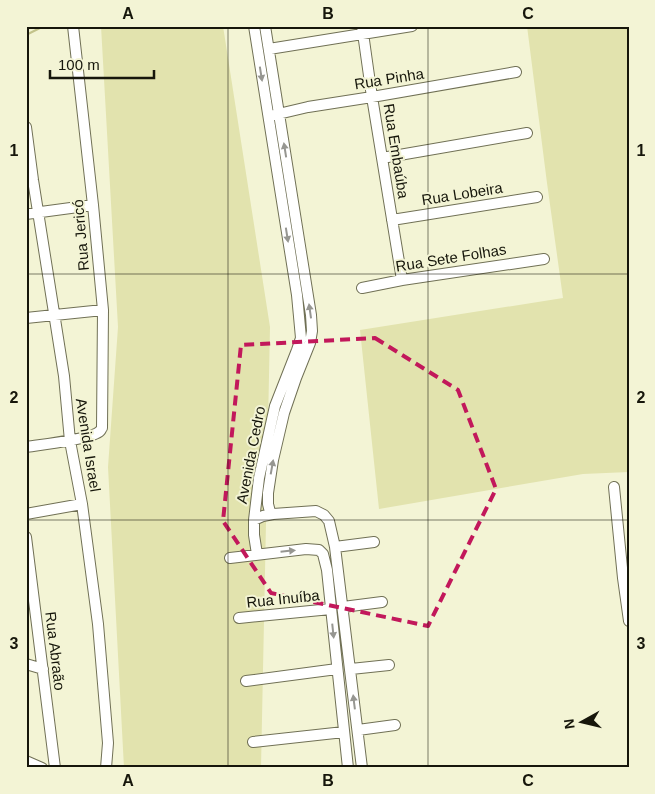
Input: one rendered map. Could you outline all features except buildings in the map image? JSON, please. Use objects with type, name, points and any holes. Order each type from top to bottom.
[{"type":"street","name":"Rua Jericó","points":[[70,440],[91,435],[102,428],[104,310],[74,26]]},
{"type":"street","name":"Avenida Cedro","points":[[254,26],[268,117],[296,260],[311,315],[312,331],[310,344],[284,395],[275,406],[268,432],[259,478],[254,520],[257,554]]},
{"type":"street","name":"Avenida Cedro","points":[[265,26],[279,114],[296,260]]},
{"type":"street","points":[[269,49],[362,30],[412,26]]},
{"type":"street","name":"Rua Embaúba","points":[[362,30],[402,280]]},
{"type":"street","name":"Rua Pinha","points":[[268,117],[308,107],[516,72]]},
{"type":"street","name":"Avenida Israel","points":[[26,127],[64,376],[70,440],[82,504],[94,592],[108,743],[106,768]]},
{"type":"street","points":[[382,158],[526,133]]},
{"type":"street","name":"Rua Lobeira","points":[[392,220],[537,198]]},
{"type":"street","points":[[26,214],[93,205]]},
{"type":"street","name":"Rua Sete Folhas","points":[[362,288],[402,280],[544,259]]},
{"type":"street","points":[[26,318],[104,310]]},
{"type":"street","name":"Avenida Cedro","points":[[273,514],[270,512],[268,504],[268,492],[284,413],[284,395]]},
{"type":"street","points":[[26,447],[70,440]]},
{"type":"street","points":[[614,487],[629,621]]},
{"type":"street","points":[[26,514],[82,504]]},
{"type":"street","points":[[254,520],[273,514],[316,511],[324,515],[329,521],[336,547],[362,768]]},
{"type":"street","points":[[319,550],[332,532]]},
{"type":"street","name":"Rua Abraão","points":[[26,537],[55,768]]},
{"type":"street","points":[[336,547],[374,542]]},
{"type":"street","points":[[230,558],[306,549],[319,550],[322,553],[331,609],[348,768]]},
{"type":"street","points":[[343,607],[382,602]]},
{"type":"street","name":"Rua Inuíba","points":[[239,618],[331,609]]},
{"type":"street","points":[[26,664],[43,669]]},
{"type":"street","points":[[351,669],[389,665]]},
{"type":"street","points":[[246,681],[337,669]]},
{"type":"street","points":[[358,730],[395,725]]},
{"type":"street","points":[[253,742],[344,732]]},
{"type":"street","points":[[26,761],[42,768]]},
{"type":"highlighted area","points":[[375,338],[458,390],[496,489],[428,626],[271,593],[223,521],[241,345]]},
{"type":"green space","points":[[101,26],[223,26],[270,327],[261,768],[124,768],[108,467],[118,327]]},
{"type":"green space","points":[[527,26],[629,26],[629,472],[583,474],[379,509],[360,330],[563,298]]},
{"type":"waterway","points":[[26,35],[40,28],[40,26]]}]
